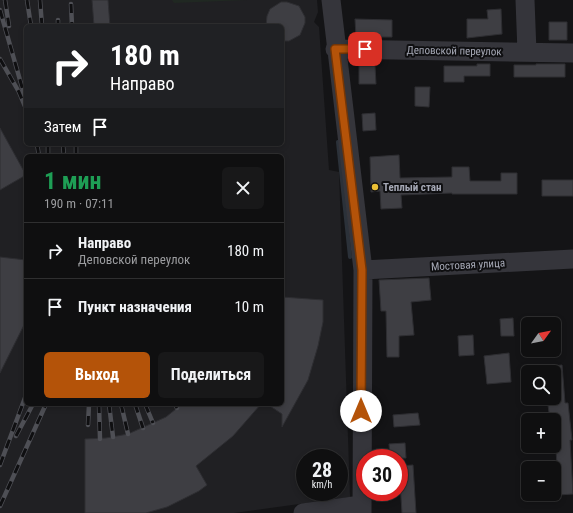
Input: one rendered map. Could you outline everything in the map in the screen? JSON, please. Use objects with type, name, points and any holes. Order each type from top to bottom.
[{"type":"street","points":[[303,513],[361,509],[362,270],[335,49],[331,0]]},
{"type":"street","points":[[524,0],[527,52]]},
{"type":"street","name":"Деповской переулок","points":[[335,49],[573,53]]},
{"type":"street","name":"Мостовая улица","points":[[362,270],[573,259]]},
{"type":"shaded area","points":[[0,0],[317,0],[318,12],[314,22],[319,27],[329,170],[339,172],[350,497],[348,497],[348,449],[296,449],[296,501],[321,501],[234,513],[0,513]]},
{"type":"shaded area","points":[[172,0],[247,0],[174,3]]},
{"type":"building","points":[[92,0],[108,0],[110,24],[94,24]]},
{"type":"building","points":[[281,2],[287,2],[299,6],[305,17],[305,23],[300,35],[289,41],[284,41],[284,24],[266,24],[270,9]]},
{"type":"building","points":[[501,9],[502,34],[467,38],[467,19],[488,19],[487,10]]},
{"type":"building","points":[[355,19],[392,20],[392,37],[356,37]]},
{"type":"building","points":[[549,22],[567,22],[567,40],[549,40]]},
{"type":"building","points":[[477,64],[490,64],[490,76],[464,76],[464,82],[444,82],[444,66],[477,66]]},
{"type":"building","points":[[565,64],[565,77],[514,77],[514,65]]},
{"type":"building","points":[[359,66],[375,66],[376,84],[359,84]]},
{"type":"building","points":[[415,87],[430,87],[429,107],[415,106]]},
{"type":"building","points":[[375,113],[376,130],[363,131],[362,114]]},
{"type":"building","points":[[0,128],[24,171],[24,176],[0,190]]},
{"type":"building","points":[[399,155],[400,178],[452,177],[452,167],[469,167],[470,181],[501,181],[501,173],[517,173],[517,194],[452,193],[401,195],[402,208],[381,209],[380,191],[371,192],[370,157]]},
{"type":"building","points":[[542,180],[573,180],[573,196],[542,196]]},
{"type":"building","points":[[0,257],[24,260],[24,325],[0,373]]},
{"type":"building","points":[[429,278],[431,300],[411,302],[414,335],[399,336],[399,357],[387,357],[386,311],[381,311],[379,280]]},
{"type":"building","points":[[284,297],[323,300],[323,322],[308,380],[282,427],[282,414],[270,406],[284,406]]},
{"type":"building","points":[[513,318],[514,336],[501,336],[500,319]]},
{"type":"building","points":[[473,335],[474,355],[459,356],[458,336]]},
{"type":"building","points":[[509,353],[511,382],[487,384],[484,356]]},
{"type":"building","points":[[561,365],[565,403],[568,403],[572,440],[570,440],[573,494],[561,495],[561,461],[557,461],[556,453],[561,453],[561,413],[549,413],[548,405],[561,405]]},
{"type":"building","points":[[180,406],[259,406],[233,436],[196,466],[207,485],[199,491],[167,507],[146,513],[85,513],[85,439],[106,438],[128,434],[166,417]]},
{"type":"building","points":[[418,413],[420,425],[394,427],[393,415]]},
{"type":"building","points":[[405,443],[405,449],[389,449],[389,444]]},
{"type":"building","points":[[408,465],[413,465],[416,513],[402,513],[401,501],[408,501]]},
{"type":"waterway","points":[[338,142],[350,257]]},
{"type":"railway","points":[[5,0],[9,26]]},
{"type":"railway","points":[[27,0],[31,24]]},
{"type":"railway","points":[[40,0],[42,24]]},
{"type":"railway","points":[[71,4],[72,24]]},
{"type":"railway","points":[[0,10],[24,94]]},
{"type":"railway","points":[[0,59],[19,92],[24,104]]},
{"type":"railway","points":[[37,146],[39,154]]},
{"type":"railway","points":[[48,146],[48,154]]},
{"type":"railway","points":[[63,146],[64,154]]},
{"type":"railway","points":[[76,146],[76,154]]},
{"type":"railway","points":[[0,465],[24,400]]},
{"type":"railway","points":[[16,436],[32,406]]},
{"type":"railway","points":[[0,506],[45,406]]},
{"type":"railway","points":[[88,425],[89,406]]},
{"type":"railway","points":[[99,406],[100,439]]},
{"type":"railway","points":[[109,406],[113,437]]},
{"type":"railway","points":[[121,406],[128,434]]},
{"type":"railway","points":[[136,406],[143,428]]},
{"type":"railway","points":[[146,406],[153,423]]},
{"type":"place","name":"Теплый стан","points":[[375,187]]},
{"type":"route","points":[[361,411],[362,270],[335,49],[365,49]]}]
